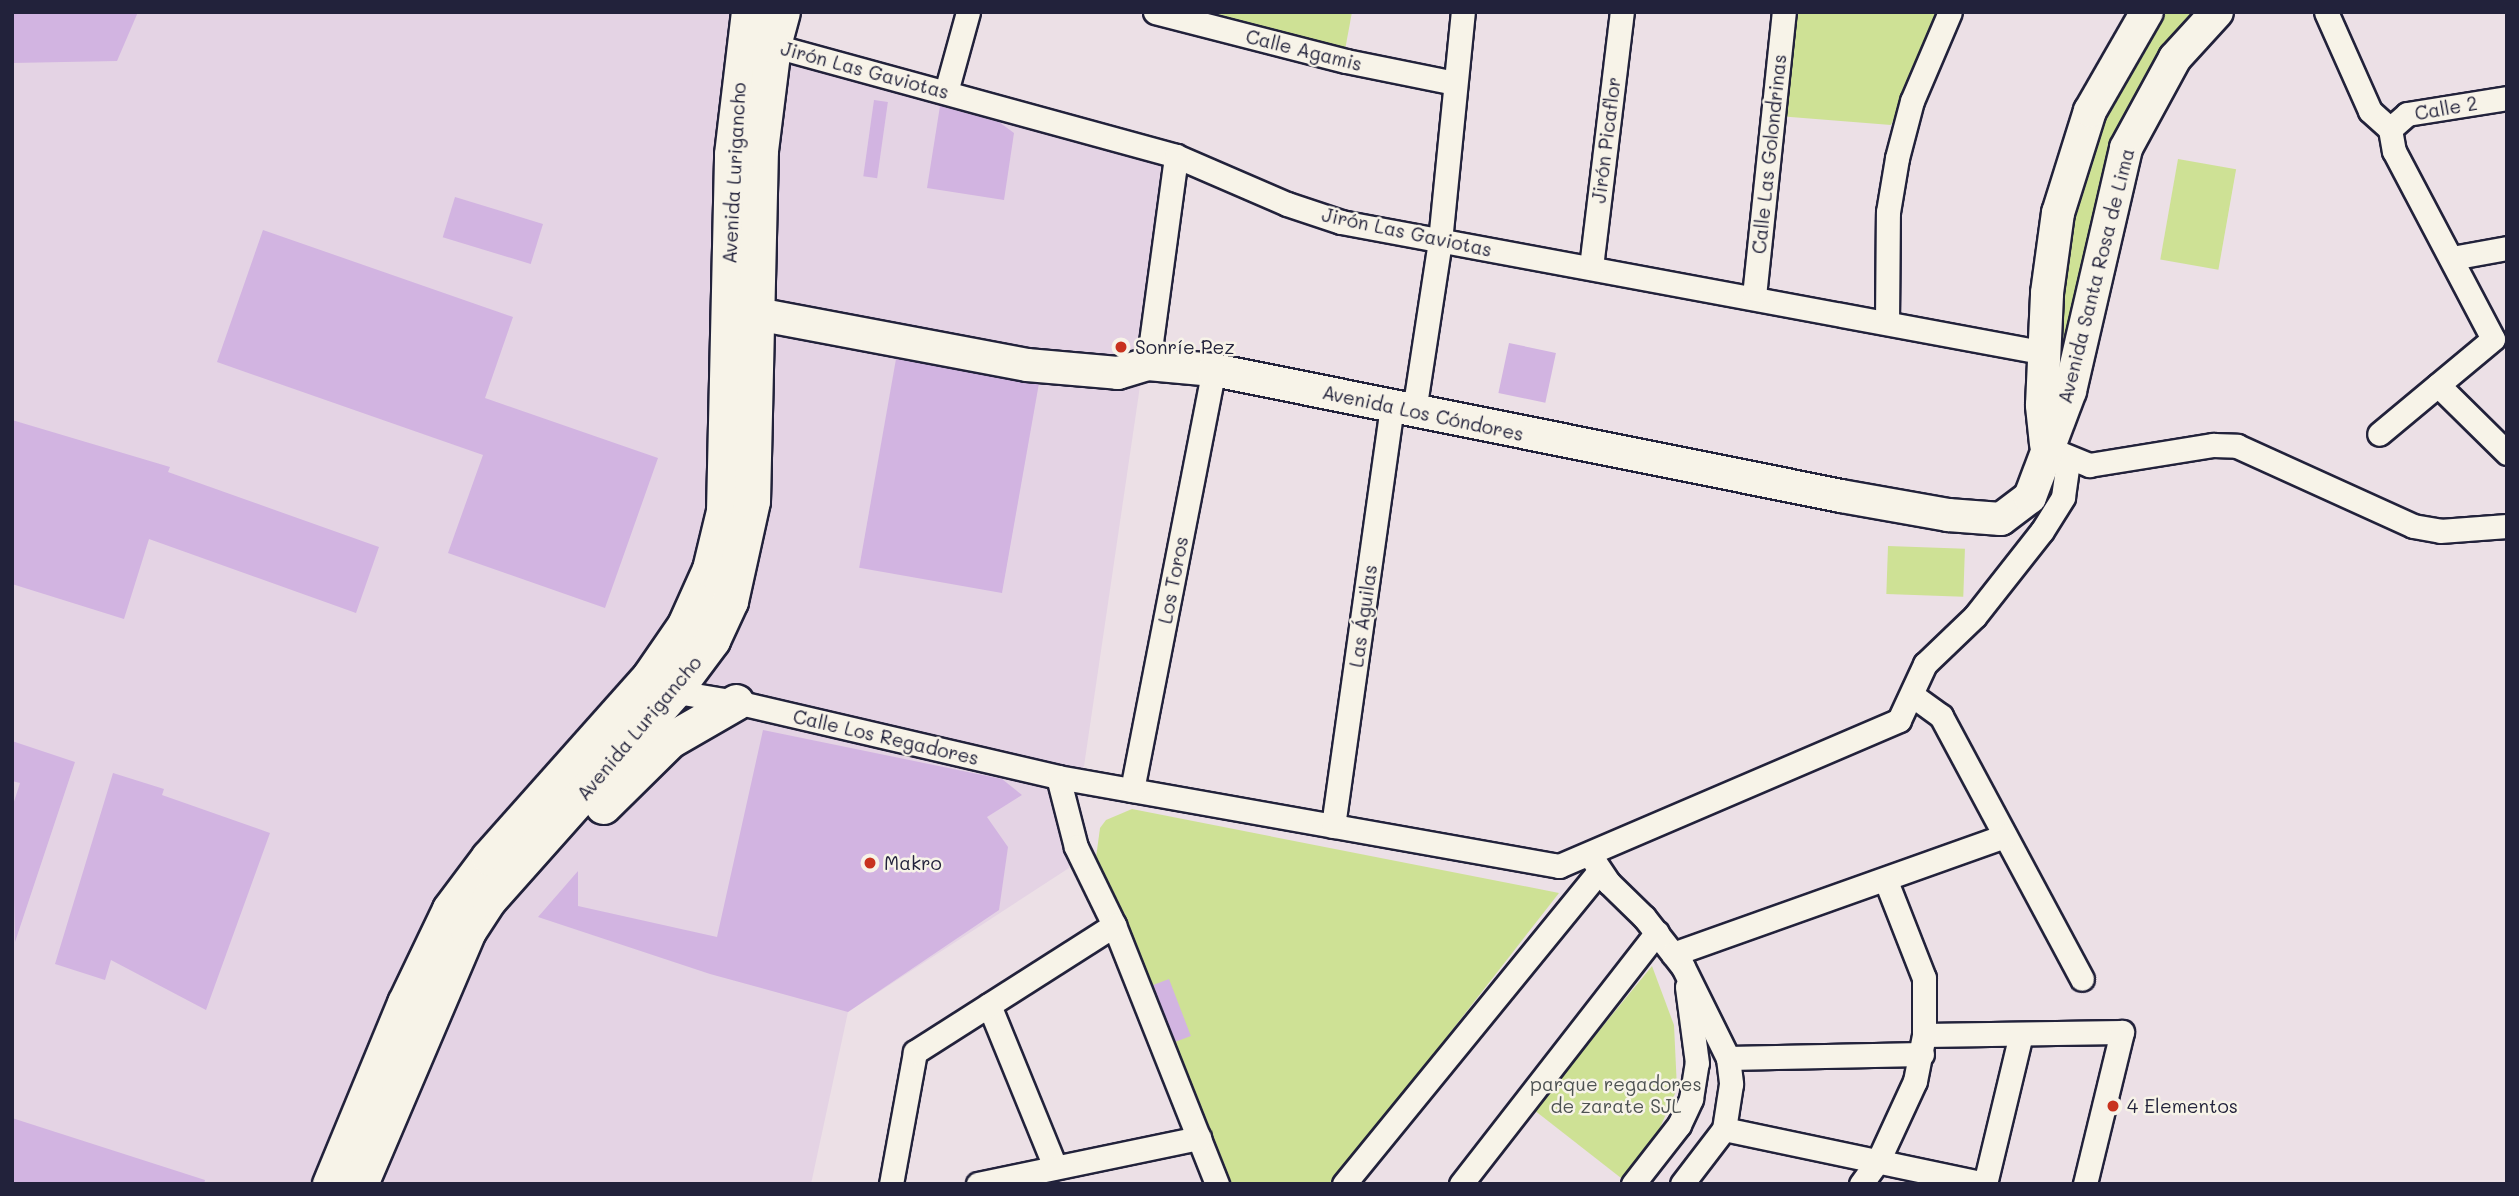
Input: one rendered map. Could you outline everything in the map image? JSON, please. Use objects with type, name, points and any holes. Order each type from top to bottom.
[{"type":"main road","name":"Avenida Santa Rosa de Lima","points":[[2057,453],[2042,405],[2051,249],[2076,145],[2103,85],[2147,12]]},
{"type":"main road","name":"Avenida Santa Rosa de Lima","points":[[2057,453],[2098,285],[2106,219],[2126,148],[2175,58],[2217,12]]},
{"type":"main road","name":"Avenida Lurigancho","points":[[330,1184],[370,1122],[468,931],[489,899],[674,691],[723,617],[747,540],[752,501],[762,27]]},
{"type":"main road","name":"Avenida Lurigancho","points":[[360,1184],[370,1122],[405,1003],[450,909],[489,857],[640,688],[698,599],[710,569],[724,510],[732,153],[762,27]]},
{"type":"main road","name":"Avenida Los Cóndores","points":[[757,314],[1027,365],[1118,373],[1148,364],[1214,370],[1841,496],[1979,518],[2001,519],[2030,497],[2057,453]]},
{"type":"main road","points":[[537,846],[587,820],[670,740],[736,702]]},
{"type":"street","points":[[946,92],[968,12]]},
{"type":"street","name":"Calle Agamis","points":[[1155,12],[1346,61],[1455,83]]},
{"type":"street","name":"Las Águilas","points":[[1333,825],[1403,408],[1440,241],[1462,12]]},
{"type":"street","name":"Jirón Picaflor","points":[[1591,267],[1622,12]]},
{"type":"street","name":"Calle Las Golondrinas","points":[[1755,296],[1784,12]]},
{"type":"street","points":[[1886,321],[1886,239],[1897,158],[1912,100],[1950,12]]},
{"type":"street","points":[[2326,12],[2370,111],[2389,129],[2394,151],[2493,339],[2379,434]]},
{"type":"street","name":"Jirón Las Gaviotas","points":[[762,27],[946,92],[1176,156],[1287,204],[1341,222],[1755,296],[2046,353]]},
{"type":"street","name":"Calle 2","points":[[2389,129],[2407,114],[2507,98]]},
{"type":"street","points":[[1148,364],[1176,156]]},
{"type":"street","points":[[2452,258],[2507,248]]},
{"type":"street","name":"Los Toros","points":[[1132,790],[1214,370]]},
{"type":"street","points":[[2438,385],[2507,453]]},
{"type":"street","points":[[2057,453],[2089,464],[2213,445],[2237,446],[2413,526],[2440,531],[2507,526]]},
{"type":"street","name":"Calle Los Regadores","points":[[640,688],[736,702],[1058,777],[1559,866],[1594,862],[1899,720],[1925,664],[1975,616],[2042,531],[2063,497],[2057,453]]},
{"type":"street","points":[[1912,695],[1941,716],[2082,979]]},
{"type":"street","points":[[1058,777],[1076,847],[1114,925],[1217,1184]]},
{"type":"street","points":[[1678,960],[2005,836]]},
{"type":"street","points":[[1344,1184],[1594,862],[1657,932],[1678,960],[1728,1058],[1731,1084],[1724,1129],[1682,1184]]},
{"type":"street","points":[[1861,1184],[1880,1159],[1923,1044],[1924,978],[1886,881]]},
{"type":"street","points":[[891,1184],[915,1052],[1114,925]]},
{"type":"street","points":[[1461,1184],[1657,932]]},
{"type":"street","points":[[1633,1184],[1679,1125],[1691,1099],[1698,1063],[1678,960]]},
{"type":"street","points":[[989,1005],[1055,1167]]},
{"type":"street","points":[[1728,1058],[2021,1034],[2122,1032],[2085,1184]]},
{"type":"street","points":[[1724,1129],[1880,1159],[1985,1184],[2021,1034]]},
{"type":"street","points":[[978,1184],[1199,1138]]},
{"type":"shaded area","points":[[12,12],[766,12],[760,39],[1165,163],[1139,393],[1069,868],[848,1012],[811,1184],[12,1184]]},
{"type":"green space","points":[[1191,12],[1352,12],[1345,50]]},
{"type":"green space","points":[[1788,12],[1938,12],[1891,125],[1777,116]]},
{"type":"green space","points":[[2158,12],[2201,12],[2167,52],[2049,410],[2077,170]]},
{"type":"green space","points":[[2178,159],[2236,169],[2218,270],[2160,259]]},
{"type":"green space","points":[[1888,546],[1965,549],[1963,597],[1886,594]]},
{"type":"green space","points":[[1132,809],[1559,893],[1332,1184],[1231,1184],[1095,865],[1100,828],[1106,820]]},
{"type":"green space","name":"parque regadores de zarate SJL","points":[[1652,966],[1674,1025],[1677,1089],[1659,1130],[1621,1178],[1534,1110]]},
{"type":"building","points":[[12,12],[138,12],[117,61],[12,63]]},
{"type":"building","points":[[874,100],[888,102],[877,178],[863,176]]},
{"type":"building","points":[[940,106],[999,122],[1014,133],[1004,200],[927,188]]},
{"type":"building","points":[[455,197],[543,224],[531,264],[443,237]]},
{"type":"building","points":[[263,230],[513,317],[485,398],[658,458],[605,608],[448,553],[483,455],[217,362]]},
{"type":"building","points":[[1509,343],[1556,353],[1545,403],[1498,393]]},
{"type":"building","points":[[896,359],[1039,384],[1002,593],[859,568]]},
{"type":"building","points":[[12,420],[170,467],[168,472],[379,547],[356,613],[149,539],[124,619],[12,584]]},
{"type":"building","name":"Makro","points":[[763,730],[1002,779],[1022,795],[987,817],[1008,847],[999,910],[848,1012],[710,974],[538,917],[578,871],[578,906],[717,937]]},
{"type":"building","points":[[12,741],[75,762],[15,942],[12,808],[20,783],[12,781]]},
{"type":"building","points":[[113,773],[164,789],[162,795],[270,833],[206,1010],[111,960],[105,980],[55,964]]},
{"type":"building","points":[[1169,979],[1191,1036],[1175,1042],[1153,985]]},
{"type":"building","points":[[12,1118],[205,1180],[204,1184],[12,1184]]},
{"type":"place","name":"Sonríe Pez","points":[[1121,347]]},
{"type":"place","name":"Makro","points":[[870,863]]},
{"type":"place","name":"4 Elementos","points":[[2113,1106]]}]
